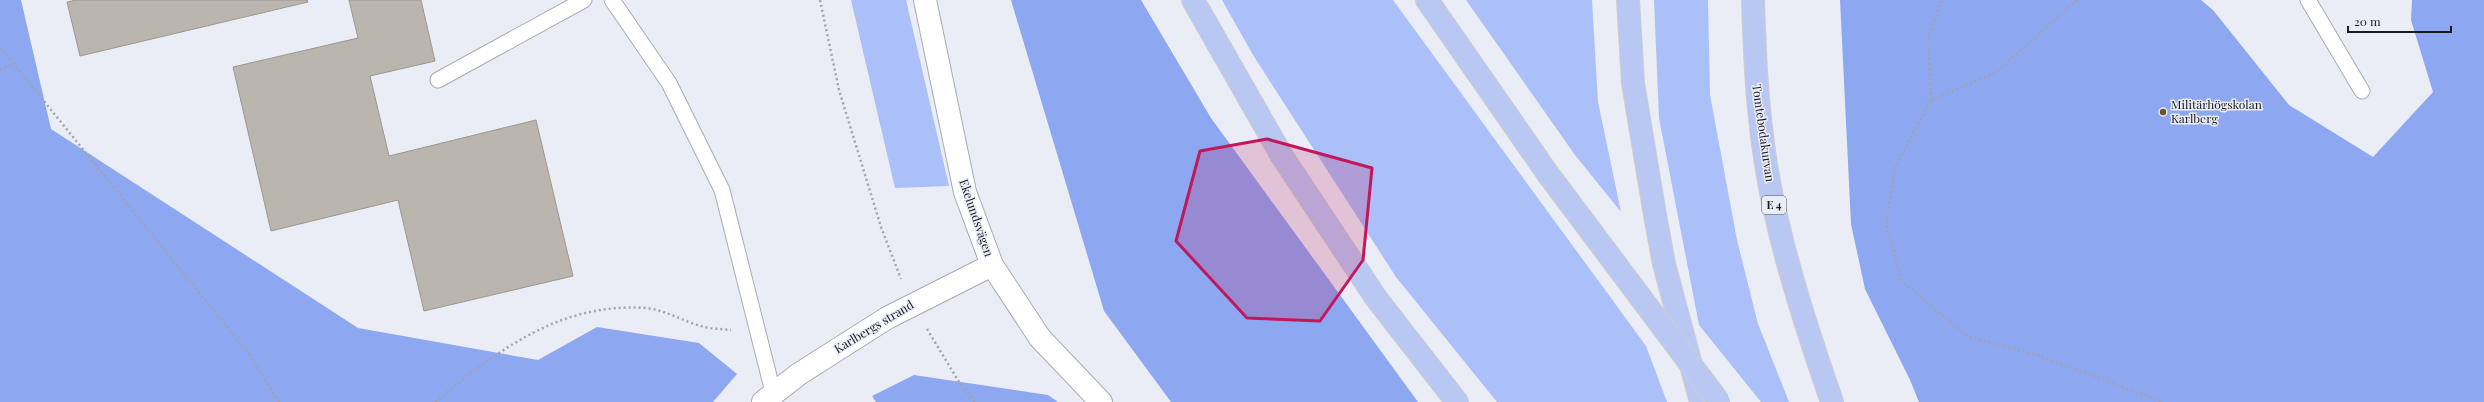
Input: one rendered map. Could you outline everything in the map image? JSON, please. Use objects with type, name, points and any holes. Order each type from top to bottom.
[{"type":"highway","points":[[1193,0],[1282,156],[1376,298],[1457,402]]},
{"type":"highway","points":[[1427,0],[1548,174],[1719,402]]},
{"type":"highway","points":[[1628,0],[1633,83],[1655,215],[1664,264],[1701,402]]},
{"type":"highway","name":"Tomtebodakurvan","points":[[1753,0],[1755,78],[1774,210],[1812,346],[1832,402]]},
{"type":"street","name":"Ekelundsvägen","points":[[925,0],[965,192],[992,265],[1040,338],[1101,402]]},
{"type":"street","name":"Karlbergs strand","points":[[768,397],[799,374],[912,304],[992,265]]},
{"type":"lane","points":[[438,80],[584,0]]},
{"type":"lane","points":[[612,0],[669,83],[722,190],[757,333],[768,397]]},
{"type":"lane","points":[[2308,0],[2362,91]]},
{"type":"path","points":[[820,0],[839,90],[881,227],[912,304],[959,382],[975,402]]},
{"type":"path","points":[[1942,0],[1928,37],[1931,100],[1895,167],[1886,224],[1902,281],[1967,336],[2037,355],[2163,402]]},
{"type":"path","points":[[1931,100],[1994,73],[2077,0]]},
{"type":"path","points":[[0,47],[249,354],[279,402]]},
{"type":"path","points":[[0,70],[13,64]]},
{"type":"path","points":[[435,402],[510,344],[552,323],[603,311],[647,308],[704,327],[757,333]]},
{"type":"highlighted area","points":[[1267,139],[1372,168],[1363,260],[1320,321],[1247,318],[1176,241],[1200,151]]},
{"type":"shaded area","points":[[0,0],[21,0],[51,129],[358,328],[538,360],[597,327],[699,343],[737,374],[713,402],[0,402]]},
{"type":"shaded area","points":[[851,0],[906,0],[949,186],[895,188]]},
{"type":"shaded area","points":[[1011,0],[1141,0],[1211,118],[1418,402],[1171,402],[1104,311]]},
{"type":"shaded area","points":[[1222,0],[1393,0],[1646,346],[1667,402],[1497,402],[1396,277],[1253,55]]},
{"type":"shaded area","points":[[1466,0],[1592,0],[1598,102],[1621,212],[1575,155]]},
{"type":"shaded area","points":[[1654,0],[1708,0],[1710,95],[1737,240],[1758,324],[1789,402],[1761,402],[1699,325],[1659,118]]},
{"type":"shaded area","name":"Militärhögskolan Karlberg","points":[[1840,0],[2201,0],[2213,10],[2289,105],[2373,157],[2433,92],[2411,20],[2412,0],[2484,0],[2484,402],[1919,402],[1910,380],[1865,289],[1851,224]]},
{"type":"shaded area","points":[[914,375],[1048,395],[1058,402],[876,402],[872,396]]},
{"type":"building","points":[[76,0],[307,0],[308,2],[80,56],[67,2]]},
{"type":"building","points":[[349,0],[421,0],[435,61],[370,76],[389,156],[536,120],[573,276],[424,311],[398,200],[271,231],[233,67],[358,38]]},
{"type":"place","name":"Militärhögskolan Karlberg","points":[[2163,112]]}]
